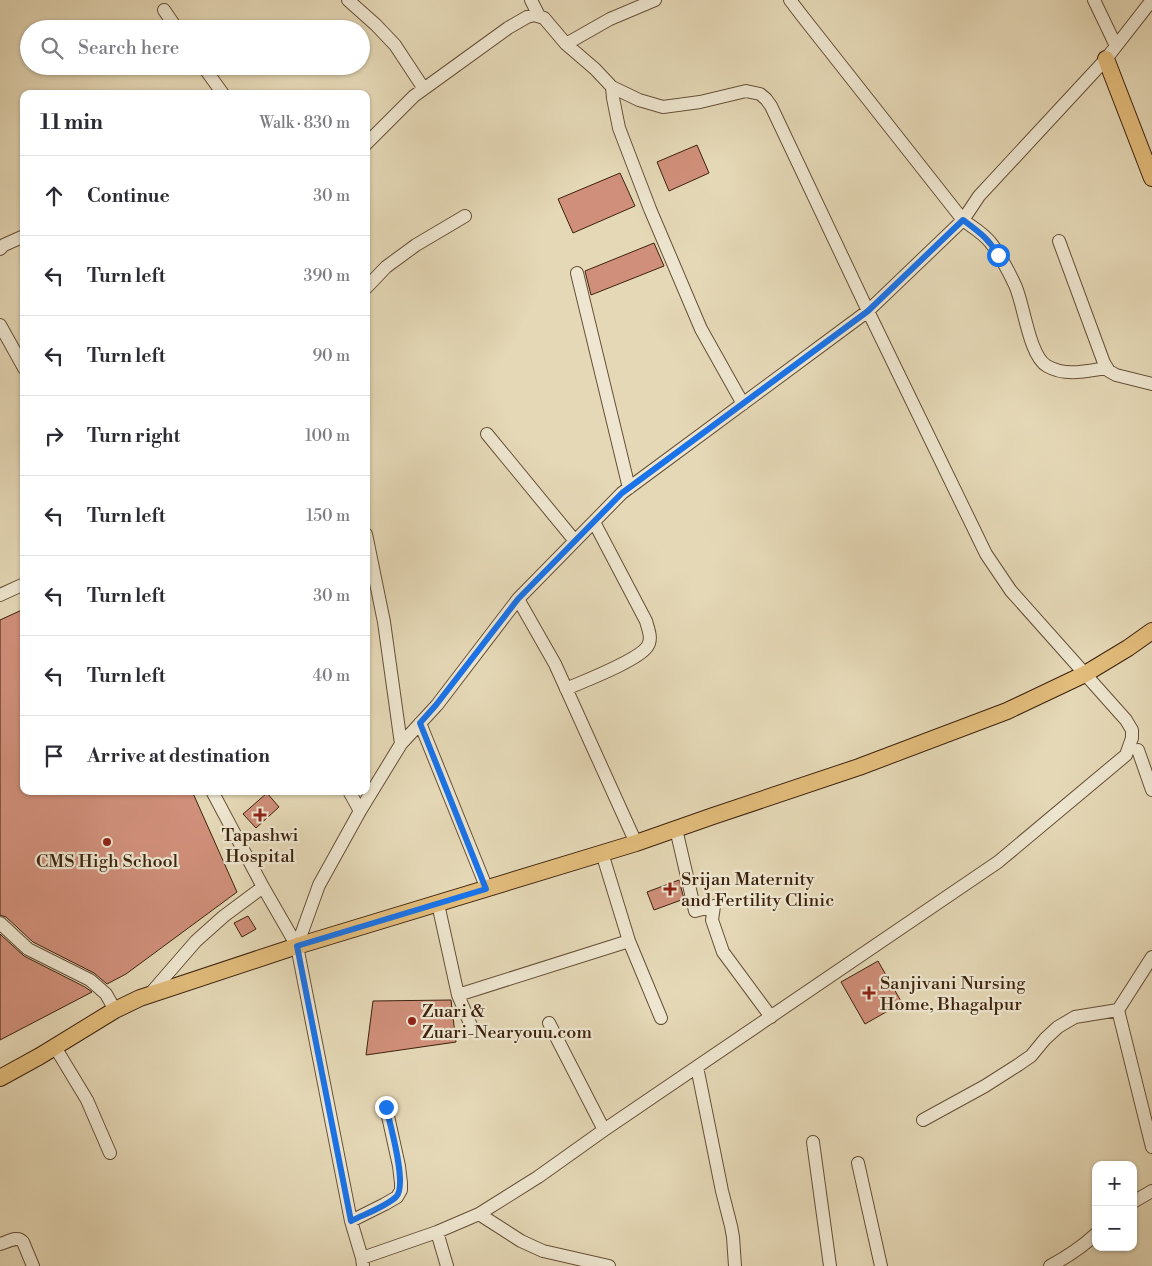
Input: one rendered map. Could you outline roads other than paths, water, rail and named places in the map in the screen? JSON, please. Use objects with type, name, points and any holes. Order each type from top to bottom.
[{"type":"main road","points":[[1106,59],[1152,178]]},
{"type":"main road","points":[[0,1078],[115,1010],[150,994],[297,946],[636,843],[859,768],[1007,711],[1085,674],[1152,631]]},
{"type":"street","points":[[348,0],[376,25],[395,46],[424,89]]},
{"type":"street","points":[[531,0],[539,16]]},
{"type":"street","points":[[566,44],[610,19],[656,0]]},
{"type":"street","points":[[790,0],[963,220],[992,243],[1016,287],[1030,338],[1037,355],[1045,366],[1063,372],[1076,373],[1107,368]]},
{"type":"street","points":[[1094,0],[1116,46]]},
{"type":"street","points":[[370,795],[401,744],[436,705],[518,599],[622,493],[868,311],[963,220],[979,196],[1106,59],[1152,0]]},
{"type":"street","points":[[164,10],[171,20]]},
{"type":"street","points":[[370,140],[414,96],[527,16],[544,18],[566,44],[595,69],[612,87],[639,100],[663,106],[700,102],[746,91],[760,94],[766,99],[986,554],[1011,591],[1126,720],[1132,730],[1134,747],[1152,790]]},
{"type":"street","points":[[209,75],[220,90]]},
{"type":"street","points":[[612,87],[619,128],[650,209],[701,328],[743,404]]},
{"type":"street","points":[[370,284],[386,267],[416,245],[465,216]]},
{"type":"street","points":[[0,249],[4,245],[20,238]]},
{"type":"street","points":[[1060,241],[1104,364],[1109,372],[1152,384]]},
{"type":"street","points":[[577,273],[629,488]]},
{"type":"street","points":[[0,325],[20,361]]},
{"type":"street","points":[[488,434],[575,541]]},
{"type":"street","points":[[566,689],[638,656],[648,646],[650,635],[646,621],[594,522]]},
{"type":"street","points":[[370,554],[384,622],[401,744]]},
{"type":"street","points":[[0,595],[20,586]]},
{"type":"street","points":[[518,599],[555,664],[636,843]]},
{"type":"street","points":[[420,723],[486,889]]},
{"type":"street","points":[[1134,747],[1152,757]]},
{"type":"street","points":[[214,795],[297,946],[351,1221],[362,1262],[478,1214],[538,1177],[998,862],[1134,747]]},
{"type":"street","points":[[351,795],[360,811]]},
{"type":"street","points":[[297,946],[319,885],[370,795]]},
{"type":"street","points":[[676,829],[695,911],[714,906],[712,920],[723,952],[771,1017]]},
{"type":"street","points":[[602,853],[629,941],[662,1018]]},
{"type":"street","points":[[150,994],[196,941],[224,916],[263,887]]},
{"type":"street","points":[[438,904],[458,995],[472,1028]]},
{"type":"street","points":[[0,923],[28,949],[90,980],[106,994],[115,1010]]},
{"type":"street","points":[[458,995],[629,941]]},
{"type":"street","points":[[923,1120],[985,1086],[1018,1065],[1030,1056],[1058,1027],[1075,1018],[1118,1010],[1152,958]]},
{"type":"street","points":[[1118,1010],[1152,1147]]},
{"type":"street","points":[[548,1023],[604,1130]]},
{"type":"street","points":[[55,1047],[87,1100],[110,1153]]},
{"type":"street","points":[[697,1067],[731,1226],[735,1266]]},
{"type":"street","points":[[351,1221],[397,1197],[401,1190],[399,1166],[386,1107]]},
{"type":"street","points":[[813,1142],[830,1266]]},
{"type":"street","points":[[858,1163],[881,1266]]},
{"type":"street","points":[[1137,1200],[1152,1191]]},
{"type":"street","points":[[478,1214],[521,1241],[543,1251],[609,1266]]},
{"type":"street","points":[[438,1232],[447,1266]]},
{"type":"street","points":[[0,1244],[18,1238],[21,1239],[33,1266]]},
{"type":"street","points":[[1050,1266],[1092,1238]]},
{"type":"place","name":"Tapashwi Hospital","points":[[260,815]]},
{"type":"place","name":"CMS High School","points":[[107,842]]},
{"type":"place","name":"Srijan Maternity and Fertility Clinic","points":[[670,889]]},
{"type":"place","name":"Sanjivani Nursing Home, Bhagalpur","points":[[869,993]]},
{"type":"place","name":"Zuari & Zuari-Nearyouu.com","points":[[412,1021]]}]
